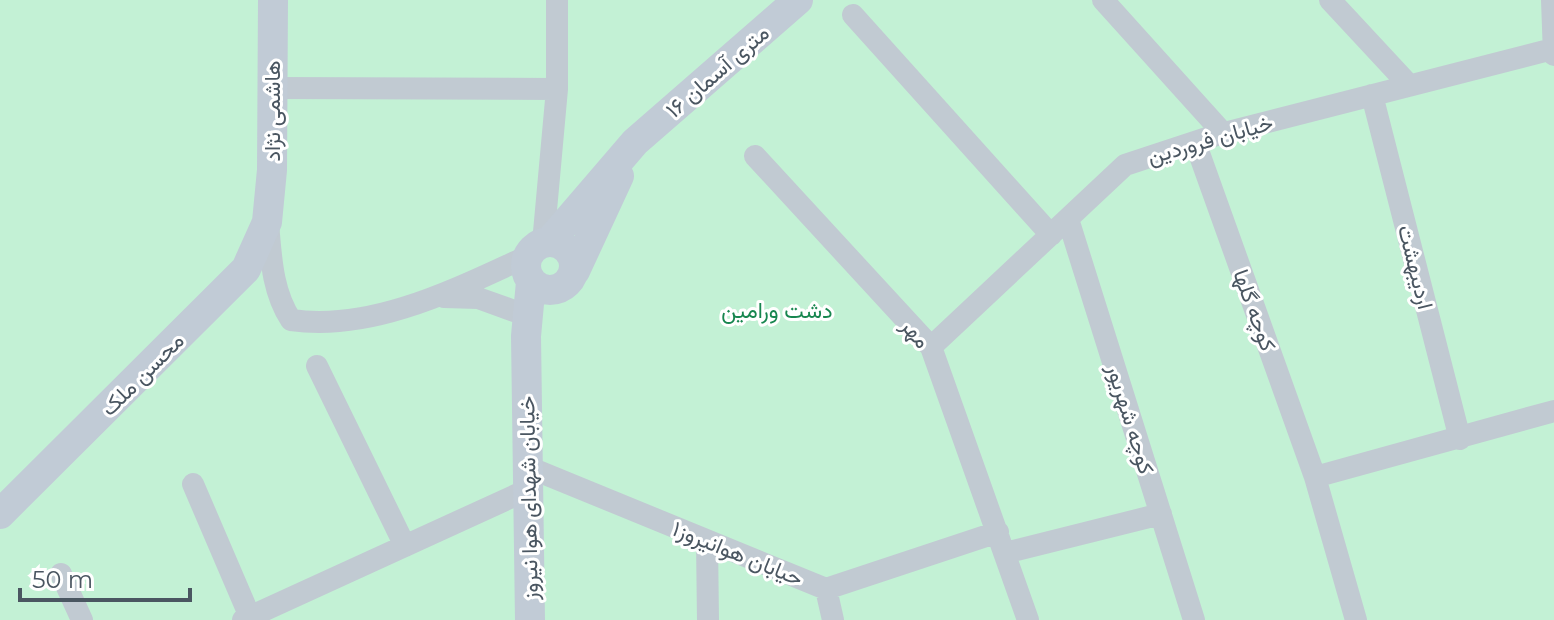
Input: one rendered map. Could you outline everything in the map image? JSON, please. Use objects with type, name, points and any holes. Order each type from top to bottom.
[{"type":"main road","name":"هاشمی نژاد","points":[[267,222],[272,170],[273,0]]},
{"type":"main road","name":"۱۶ متری آسمان","points":[[547,264],[635,142],[798,0]]},
{"type":"main road","name":"محسن ملک","points":[[0,514],[246,269],[267,222]]},
{"type":"main road","name":"خیابان شهدای هوا نیروز","points":[[530,620],[528,316],[547,264]]},
{"type":"main road","name":"خیابان شهدای هوا نیروز","points":[[527,376],[539,335],[547,264]]},
{"type":"street","points":[[267,222],[279,302],[291,320],[319,324],[347,321],[547,264],[557,89],[557,0]]},
{"type":"street","points":[[1103,0],[1223,133]]},
{"type":"street","points":[[1330,0],[1409,85]]},
{"type":"street","points":[[1552,0],[1553,52]]},
{"type":"street","points":[[853,15],[1051,235]]},
{"type":"street","name":"خیابان فروردین","points":[[931,347],[1125,165],[1223,133],[1553,52]]},
{"type":"street","points":[[273,88],[557,89]]},
{"type":"street","name":"اردیبهشت","points":[[1372,95],[1460,439]]},
{"type":"street","name":"کوچه گلها","points":[[1195,142],[1315,477],[1356,620]]},
{"type":"street","name":"مهر","points":[[755,156],[931,347],[1028,620]]},
{"type":"street","name":"کوچه شهریور","points":[[1068,219],[1194,620]]},
{"type":"street","points":[[439,297],[478,298],[528,316]]},
{"type":"street","points":[[317,366],[405,546]]},
{"type":"street","points":[[1315,477],[1554,411]]},
{"type":"street","points":[[193,484],[246,618],[405,546],[528,478]]},
{"type":"street","name":"حیابان هوانیروز۱","points":[[528,478],[707,541],[826,589],[1001,543],[1161,514]]},
{"type":"street","points":[[707,541],[708,620]]},
{"type":"street","points":[[61,574],[82,620]]},
{"type":"street","points":[[826,589],[833,620]]},
{"type":"green space","name":"دشت ورامین","points":[[0,0],[1554,0],[1554,620],[0,620]]}]
